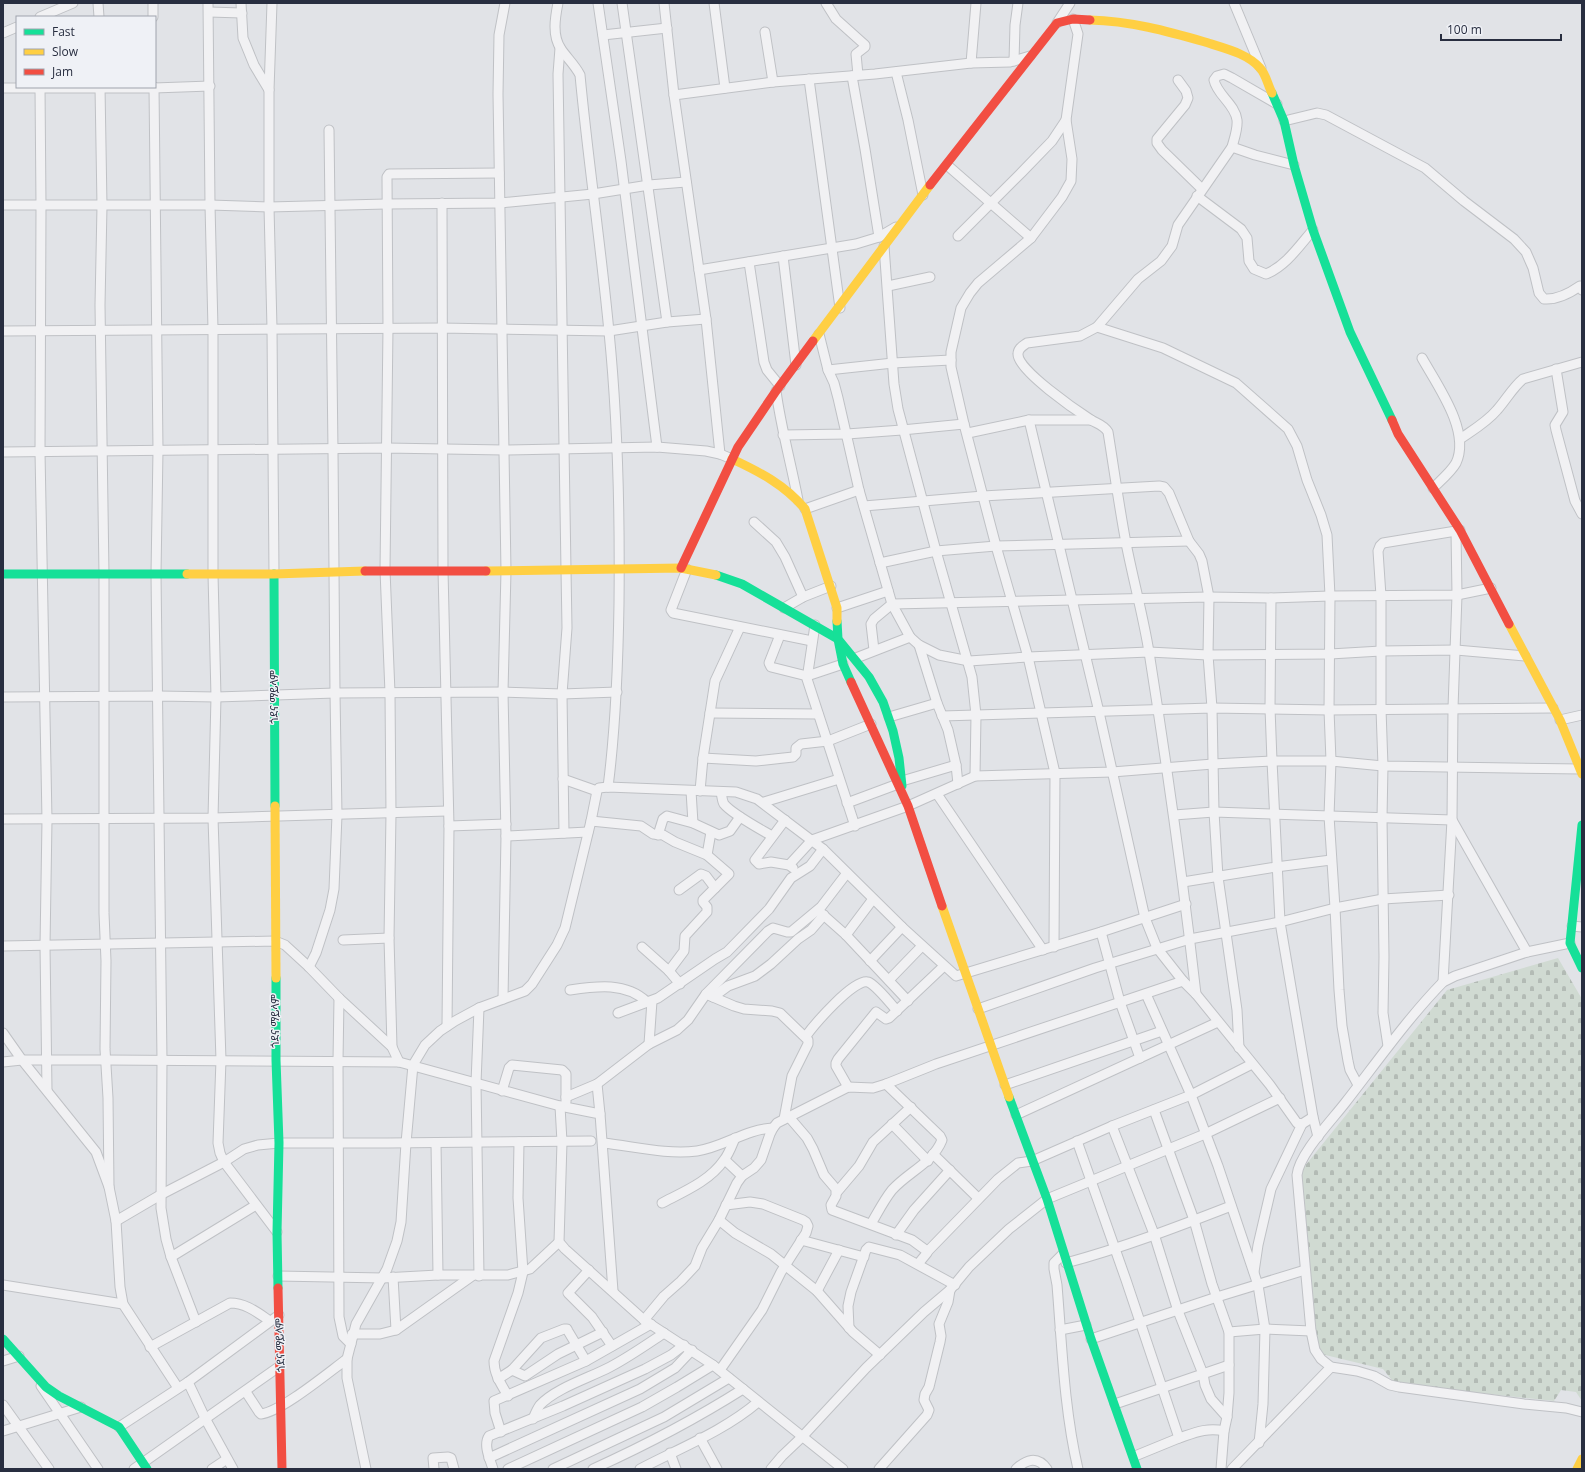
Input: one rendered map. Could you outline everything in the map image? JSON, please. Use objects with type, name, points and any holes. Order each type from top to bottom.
[{"type":"street","points":[[42,16],[73,3]]},
{"type":"street","points":[[98,3],[99,16]]},
{"type":"street","points":[[153,3],[153,16]]},
{"type":"street","points":[[241,3],[243,38],[247,51],[269,90]]},
{"type":"street","points":[[272,3],[269,90],[269,207],[272,328],[274,574]]},
{"type":"street","points":[[503,999],[506,836],[504,692],[506,571],[499,172],[499,35],[505,3]]},
{"type":"street","points":[[558,3],[554,20],[560,48],[558,74],[567,628],[562,694],[564,833]]},
{"type":"street","points":[[598,3],[624,189],[657,447]]},
{"type":"street","points":[[622,3],[667,322]]},
{"type":"street","points":[[664,3],[674,95],[706,319],[720,454]]},
{"type":"street","points":[[714,3],[725,88]]},
{"type":"street","points":[[826,3],[836,19],[865,44],[865,47],[856,54],[855,75],[879,237]]},
{"type":"street","points":[[971,63],[976,3]]},
{"type":"street","points":[[1014,61],[1015,25],[1018,3]]},
{"type":"street","points":[[812,641],[671,612],[684,568],[738,447],[778,388],[840,308],[884,246],[1057,23],[1070,3]]},
{"type":"street","points":[[789,865],[812,840],[908,806],[975,776],[1112,772],[1213,764],[1331,761],[1383,766],[1581,772],[1560,720],[1525,656],[1491,588],[1433,488],[1394,428],[1350,332],[1330,274],[1312,230],[1294,165],[1284,121],[1234,3]]},
{"type":"street","points":[[242,13],[209,7],[210,205],[214,451],[213,574],[216,697],[213,818],[221,1060],[218,1143],[224,1162],[277,1232]]},
{"type":"street","points":[[1057,23],[1073,19],[1123,23],[1163,30],[1230,50],[1253,62],[1261,69]]},
{"type":"street","points":[[1054,947],[1055,773],[1028,657],[996,546],[968,433],[964,424],[951,367],[951,352],[957,322],[970,293],[978,282],[1031,238],[1062,197],[1071,181],[1072,159],[1066,120],[1078,34],[1073,19]]},
{"type":"street","points":[[3,33],[16,27]]},
{"type":"street","points":[[602,35],[667,28]]},
{"type":"street","points":[[765,32],[773,82]]},
{"type":"street","points":[[560,48],[576,67],[580,75],[609,331],[618,446],[619,570],[617,692],[613,748],[608,787]]},
{"type":"street","points":[[674,95],[773,82],[896,72],[971,63],[998,63],[1014,61],[1030,56]]},
{"type":"street","points":[[896,72],[924,195]]},
{"type":"street","points":[[1196,994],[1174,815],[1149,652],[1126,543],[1108,432],[1106,428],[1091,420],[1044,386],[1018,360],[1018,353],[1020,347],[1027,343],[1080,336],[1097,327],[1138,279],[1161,261],[1172,246],[1178,225],[1232,147],[1236,133],[1237,119],[1233,109],[1216,86],[1214,80],[1217,76],[1224,74],[1277,104]]},
{"type":"street","points":[[809,79],[840,308]]},
{"type":"street","points":[[1178,80],[1186,91],[1188,98],[1185,105],[1157,139],[1157,143],[1200,193],[1241,230],[1247,238],[1248,261],[1254,269],[1266,274],[1275,271],[1293,254],[1312,230]]},
{"type":"street","points":[[156,88],[210,86]]},
{"type":"street","points":[[3,88],[154,88],[158,450],[156,574],[162,1060],[161,1208],[171,1257],[196,1322]]},
{"type":"street","points":[[40,88],[40,452],[46,697],[47,1090]]},
{"type":"street","points":[[100,88],[104,574],[104,919],[106,945],[106,1060],[109,1187]]},
{"type":"street","points":[[1284,121],[1317,113],[1326,115],[1425,168],[1464,201],[1514,239],[1526,252],[1534,268],[1539,293],[1544,299],[1555,298],[1581,286]]},
{"type":"street","points":[[958,236],[1052,141],[1066,120]]},
{"type":"street","points":[[310,967],[330,910],[334,889],[337,815],[329,130]]},
{"type":"street","points":[[1232,147],[1255,155],[1294,165]]},
{"type":"street","points":[[947,165],[1031,238]]},
{"type":"street","points":[[392,1047],[389,938],[391,814],[390,693],[385,570],[388,328],[386,177],[389,174],[499,172]]},
{"type":"street","points":[[3,205],[210,205],[269,207],[500,203],[593,194],[686,182]]},
{"type":"street","points":[[442,203],[441,328],[443,570],[447,811],[449,826],[447,1026]]},
{"type":"street","points":[[699,270],[856,244],[879,237],[901,225]]},
{"type":"street","points":[[884,246],[893,363],[897,403],[902,430],[951,604],[969,661],[972,677],[976,715],[975,776]]},
{"type":"street","points":[[783,256],[796,365]]},
{"type":"street","points":[[749,262],[764,362],[778,388],[783,435],[794,476],[798,500]]},
{"type":"street","points":[[888,286],[930,277]]},
{"type":"street","points":[[3,331],[41,332],[272,328],[441,328],[609,331],[667,322],[706,319]]},
{"type":"street","points":[[1097,327],[1163,348],[1236,383],[1288,429],[1296,446],[1307,480],[1321,515],[1327,535],[1330,596],[1330,816],[1336,945],[1342,1026],[1350,1070],[1358,1085]]},
{"type":"street","points":[[819,334],[828,370],[834,383],[859,490],[892,604],[910,637],[919,645],[938,654],[969,661],[1149,652],[1208,655],[1330,654],[1381,651],[1456,650],[1525,656]]},
{"type":"street","points":[[1422,358],[1445,398],[1456,423],[1460,439],[1459,454],[1456,464],[1433,488]]},
{"type":"street","points":[[828,370],[893,363],[951,360]]},
{"type":"street","points":[[1460,439],[1482,424],[1496,411],[1517,383],[1523,378],[1582,362]]},
{"type":"street","points":[[1556,369],[1563,412],[1555,425],[1575,501],[1582,514]]},
{"type":"street","points":[[968,433],[1029,420],[1091,420]]},
{"type":"street","points":[[1029,420],[1071,600],[1086,655],[1145,918],[1157,948],[1280,1098],[1297,1123],[1302,1124]]},
{"type":"street","points":[[783,435],[847,434],[964,424]]},
{"type":"street","points":[[3,452],[333,450],[386,448],[504,450],[618,446],[657,447],[706,451],[720,454],[783,485],[805,509],[837,608],[838,639],[843,664],[900,785],[908,806],[990,1046],[1047,1199],[1086,1325],[1133,1454],[1137,1469]]},
{"type":"street","points":[[864,506],[983,496],[1159,486],[1164,487],[1169,493],[1189,541],[1199,554],[1202,561],[1209,597],[1208,655],[1212,708],[1214,812],[1218,877],[1237,1010],[1239,1048]]},
{"type":"street","points":[[805,509],[859,490]]},
{"type":"street","points":[[754,522],[776,542],[785,557],[804,597]]},
{"type":"street","points":[[1443,982],[1452,820],[1453,708],[1456,650],[1458,531]]},
{"type":"street","points":[[1388,1046],[1382,1013],[1383,766],[1381,709],[1381,596],[1378,551],[1383,543],[1458,531]]},
{"type":"street","points":[[880,563],[936,551],[996,546],[1189,541]]},
{"type":"street","points":[[3,574],[274,574],[385,570],[506,571],[684,568],[723,576],[784,608],[838,639],[856,658],[872,679],[882,697],[889,717],[898,754],[900,785]]},
{"type":"street","name":"ጎደና ማይላም","points":[[274,574],[276,1060],[279,1143],[277,1232],[282,1469]]},
{"type":"street","points":[[784,608],[804,597],[830,586]]},
{"type":"street","points":[[874,650],[871,624],[874,619],[892,604],[951,604],[1209,597],[1271,598],[1457,595],[1491,588]]},
{"type":"street","points":[[837,608],[888,591]]},
{"type":"street","points":[[1271,598],[1272,654],[1270,708],[1276,867],[1280,922],[1313,1117],[1318,1137]]},
{"type":"street","points":[[815,625],[807,676],[818,714],[828,741],[838,779],[855,826]]},
{"type":"street","points":[[693,823],[695,791],[703,758],[715,681],[740,627]]},
{"type":"street","points":[[780,635],[769,665],[807,676],[843,664]]},
{"type":"street","points":[[856,658],[910,637]]},
{"type":"street","points":[[919,645],[937,703],[948,730],[956,764],[958,784]]},
{"type":"street","points":[[3,697],[216,697],[335,693],[504,692],[562,694],[617,692]]},
{"type":"street","points":[[889,717],[937,703]]},
{"type":"street","points":[[942,716],[1212,708],[1329,710],[1553,708]]},
{"type":"street","points":[[710,713],[818,714]]},
{"type":"street","points":[[1560,720],[1582,715]]},
{"type":"street","points":[[703,758],[756,760],[780,759],[795,756],[796,748],[801,744],[828,741],[871,724]]},
{"type":"street","points":[[847,803],[956,764]]},
{"type":"street","points":[[563,779],[596,791]]},
{"type":"street","points":[[764,802],[838,779]]},
{"type":"street","points":[[366,1469],[347,1378],[347,1359],[352,1334],[361,1314],[383,1278],[394,1252],[401,1222],[413,1065],[425,1045],[447,1026],[479,1008],[525,991],[529,987],[562,936],[568,919],[591,821],[596,791],[599,788],[608,787],[745,794],[764,802],[823,849],[902,927],[956,976],[1054,947],[1186,904]]},
{"type":"street","points":[[721,792],[725,805],[740,817],[772,836]]},
{"type":"street","points":[[936,794],[1043,950]]},
{"type":"street","points":[[3,819],[159,819],[391,814],[447,811]]},
{"type":"street","points":[[1174,815],[1214,812],[1452,820]]},
{"type":"street","points":[[658,835],[665,817],[693,823],[719,835],[727,832],[740,817]]},
{"type":"street","points":[[785,820],[756,857],[756,861],[761,865],[771,862],[789,865],[798,872]]},
{"type":"street","points":[[1452,820],[1527,952]]},
{"type":"street","points":[[591,821],[638,826],[653,834],[663,835],[707,855],[729,874],[703,900],[708,910],[685,936],[684,951],[669,971]]},
{"type":"street","points":[[449,826],[506,824]]},
{"type":"street","points":[[1582,825],[1570,943],[1582,968]]},
{"type":"street","points":[[506,836],[588,832]]},
{"type":"street","points":[[707,855],[711,832]]},
{"type":"street","points":[[618,1013],[663,996],[727,952],[769,909],[791,878],[798,872],[810,866],[823,849]]},
{"type":"street","points":[[1183,882],[1331,860]]},
{"type":"street","points":[[709,995],[728,986],[742,983],[755,976],[771,964],[795,935],[811,930],[820,912],[847,873]]},
{"type":"street","points":[[679,890],[701,874],[706,876],[715,888]]},
{"type":"street","points":[[978,1009],[1110,963],[1190,939],[1280,922],[1335,908],[1383,899],[1449,895]]},
{"type":"street","points":[[846,935],[874,899]]},
{"type":"street","points":[[820,912],[846,935],[908,1001]]},
{"type":"street","points":[[1572,926],[1582,927]]},
{"type":"street","points":[[870,961],[902,927]]},
{"type":"street","points":[[566,1097],[597,1084],[649,1044],[682,1025],[688,1020],[737,962],[770,929],[773,928],[795,935]]},
{"type":"street","points":[[1101,932],[1120,1002],[1140,1058]]},
{"type":"street","points":[[343,940],[389,938]]},
{"type":"street","points":[[3,946],[275,941],[290,949],[310,967],[339,998],[392,1047],[399,1062]]},
{"type":"street","points":[[1570,943],[1527,952],[1455,976],[1443,982],[1388,1046],[1318,1137],[1298,1168],[1311,1331],[1315,1350],[1321,1359],[1331,1367],[1357,1371],[1374,1376],[1390,1385],[1399,1387],[1524,1404],[1566,1408],[1582,1412]]},
{"type":"street","points":[[880,992],[922,946]]},
{"type":"street","points":[[642,947],[669,971],[680,984]]},
{"type":"street","points":[[727,952],[737,962]]},
{"type":"street","points":[[848,1087],[836,1066],[838,1059],[876,1012],[886,1019],[908,1001],[944,966]]},
{"type":"street","points":[[501,1432],[493,1403],[495,1400],[508,1396],[586,1361],[612,1346],[647,1322],[664,1296],[695,1266],[702,1248],[719,1220],[737,1183],[742,1176],[754,1168],[761,1160],[773,1128],[787,1118],[848,1087],[872,1088],[886,1084],[936,1064],[1183,981]]},
{"type":"street","points":[[806,1036],[855,986],[868,982],[880,992],[897,1011]]},
{"type":"street","points":[[570,990],[604,987],[621,988],[650,1001]]},
{"type":"street","points":[[1146,994],[1191,1095],[1218,1166],[1258,1285],[1265,1329],[1263,1404],[1259,1443]]},
{"type":"street","points":[[709,995],[739,1008],[772,1010],[780,1013],[806,1036],[808,1044],[792,1076],[787,1118]]},
{"type":"street","points":[[339,998],[338,1277],[340,1327],[343,1336],[351,1344]]},
{"type":"street","points":[[649,1044],[650,1001]]},
{"type":"street","points":[[476,1276],[476,1083],[479,1008]]},
{"type":"street","points":[[1016,1115],[1218,1022]]},
{"type":"street","points":[[1005,1085],[1162,1031]]},
{"type":"street","points":[[3,1033],[22,1060],[96,1152],[109,1187],[116,1221],[120,1287],[123,1304],[178,1388]]},
{"type":"street","points":[[3,1062],[22,1060],[276,1060],[399,1062],[563,1107],[600,1114]]},
{"type":"street","points":[[918,1264],[927,1252],[978,1198],[1018,1163],[1032,1161],[1112,1126],[1191,1095],[1252,1064]]},
{"type":"street","points":[[502,1091],[510,1066],[512,1065],[564,1071],[566,1074],[566,1097],[563,1107],[559,1242],[647,1322],[717,1367],[758,1402],[843,1469]]},
{"type":"street","points":[[597,1084],[613,1291]]},
{"type":"street","points":[[871,1224],[892,1190],[904,1178],[930,1158],[941,1144],[942,1140],[940,1136],[911,1107],[886,1084]]},
{"type":"street","points":[[771,1469],[880,1355],[924,1312],[953,1288],[969,1267],[1009,1229],[1047,1199],[1205,1134],[1280,1098]]},
{"type":"street","points":[[911,1107],[874,1142],[859,1166],[837,1192],[831,1206],[834,1212],[856,1217],[896,1235],[912,1240],[923,1246],[927,1252]]},
{"type":"street","points":[[1154,1110],[1194,1220],[1217,1298],[1229,1332],[1229,1393],[1221,1469]]},
{"type":"street","points":[[1254,1274],[1258,1244],[1271,1190],[1302,1124],[1313,1117]]},
{"type":"street","points":[[787,1118],[807,1138],[813,1148],[824,1175],[835,1186],[837,1192]]},
{"type":"street","points":[[892,1124],[930,1158],[950,1170],[978,1198]]},
{"type":"street","points":[[1112,1126],[1154,1234],[1178,1311],[1203,1374],[1205,1385],[1211,1399],[1227,1417]]},
{"type":"street","points":[[602,1143],[687,1152],[718,1145],[760,1128],[773,1128]]},
{"type":"street","points":[[662,1202],[702,1181],[714,1172],[725,1160],[736,1138]]},
{"type":"street","points":[[116,1221],[162,1194],[224,1162],[244,1149],[258,1145],[279,1143],[338,1144],[477,1141],[590,1141]]},
{"type":"street","points":[[1077,1141],[1179,1438]]},
{"type":"street","points":[[508,1396],[494,1369],[494,1361],[518,1293],[523,1272],[518,1198],[519,1142]]},
{"type":"street","points":[[436,1143],[438,1275]]},
{"type":"street","points":[[725,1160],[742,1176]]},
{"type":"street","points":[[896,1235],[914,1210],[950,1170]]},
{"type":"street","points":[[508,1469],[642,1407],[717,1367],[762,1310],[771,1290],[800,1240],[806,1233],[808,1226],[803,1220],[763,1204],[750,1202],[726,1205]]},
{"type":"street","points":[[171,1257],[256,1205]]},
{"type":"street","points":[[1078,1469],[1072,1444],[1067,1404],[1054,1264],[1065,1259],[1115,1248],[1231,1206]]},
{"type":"street","points":[[719,1220],[735,1233],[765,1249],[817,1291],[849,1328],[880,1355]]},
{"type":"street","points":[[800,1240],[864,1257]]},
{"type":"street","points":[[278,1276],[383,1278],[438,1275],[508,1275],[530,1269],[559,1242]]},
{"type":"street","points":[[849,1328],[848,1306],[850,1292],[866,1250],[869,1247],[892,1252],[918,1264],[953,1288]]},
{"type":"street","points":[[817,1291],[839,1250]]},
{"type":"street","points":[[589,1270],[568,1292],[592,1317],[612,1346]]},
{"type":"street","points":[[1091,1340],[1305,1270]]},
{"type":"street","points":[[352,1334],[380,1334],[396,1330],[476,1276]]},
{"type":"street","points":[[393,1277],[396,1330]]},
{"type":"street","points":[[3,1285],[123,1304]]},
{"type":"street","points":[[879,1469],[928,1415],[929,1410],[924,1400],[924,1394],[929,1387],[940,1342],[941,1336],[939,1324],[953,1288]]},
{"type":"street","points":[[150,1347],[230,1304],[237,1303],[245,1305],[270,1321]]},
{"type":"street","points":[[119,1427],[188,1382],[279,1315]]},
{"type":"street","points":[[1060,1330],[1086,1325]]},
{"type":"street","points":[[498,1379],[512,1370],[536,1343],[554,1332],[567,1329],[586,1361]]},
{"type":"street","points":[[1229,1332],[1265,1329],[1311,1331]]},
{"type":"street","points":[[512,1370],[525,1376],[576,1345],[603,1332]]},
{"type":"street","points":[[533,1419],[541,1404],[562,1389],[610,1367],[640,1350],[664,1332]]},
{"type":"street","points":[[3,1339],[34,1375],[98,1469]]},
{"type":"street","points":[[493,1469],[489,1458],[486,1441],[489,1436],[550,1412],[645,1370],[671,1355],[684,1345]]},
{"type":"street","points":[[489,1458],[640,1389],[675,1368],[692,1350]]},
{"type":"street","points":[[3,1361],[19,1356]]},
{"type":"street","points":[[246,1392],[261,1414],[281,1406],[347,1359]]},
{"type":"street","points":[[1114,1404],[1229,1365]]},
{"type":"street","points":[[134,1469],[144,1466],[280,1366]]},
{"type":"street","points":[[1232,1469],[1259,1443],[1331,1367]]},
{"type":"street","points":[[556,1374],[562,1389]]},
{"type":"street","points":[[34,1375],[46,1387],[81,1408],[119,1427],[144,1466]]},
{"type":"street","points":[[553,1469],[664,1417],[729,1378]]},
{"type":"street","points":[[188,1382],[206,1420],[233,1469]]},
{"type":"street","points":[[593,1469],[636,1450],[698,1417],[743,1389]]},
{"type":"street","points":[[640,1469],[742,1416],[758,1402]]},
{"type":"street","points":[[3,1405],[19,1425],[49,1469]]},
{"type":"street","points":[[3,1431],[19,1425],[81,1408]]},
{"type":"street","points":[[550,1412],[556,1427]]},
{"type":"street","points":[[1133,1454],[1202,1430],[1213,1428],[1224,1431]]},
{"type":"street","points":[[700,1438],[717,1469]]},
{"type":"street","points":[[670,1454],[676,1469]]},
{"type":"street","points":[[1133,1454],[1148,1469]]},
{"type":"street","points":[[434,1469],[433,1458],[448,1457],[451,1458],[454,1469]]},
{"type":"street","points":[[212,1469],[227,1459]]},
{"type":"street","points":[[1577,1469],[1582,1459]]},
{"type":"street","points":[[1016,1469],[1025,1461],[1032,1460],[1040,1462],[1047,1469]]},
{"type":"green space","points":[[1558,958],[1582,999],[1582,1401],[1576,1392],[1561,1390],[1554,1401],[1395,1384],[1383,1369],[1317,1353],[1300,1172],[1447,990]]},
{"type":"traffic: fast","points":[[1272,93],[1284,121],[1294,165],[1313,230],[1350,332],[1392,420]]},
{"type":"traffic: fast","points":[[3,574],[187,574]]},
{"type":"traffic: fast","points":[[274,574],[275,806]]},
{"type":"traffic: fast","points":[[716,575],[742,584],[838,639],[843,664],[851,682]]},
{"type":"traffic: fast","points":[[837,621],[838,639],[869,677],[883,702],[893,731],[899,758],[902,786]]},
{"type":"traffic: fast","points":[[1582,825],[1570,943],[1582,968]]},
{"type":"traffic: fast","points":[[276,978],[276,1060],[279,1143],[277,1232],[278,1288]]},
{"type":"traffic: fast","points":[[1009,1097],[1047,1199],[1091,1339],[1137,1469]]},
{"type":"traffic: fast","points":[[3,1339],[46,1387],[59,1396],[119,1427],[147,1469]]},
{"type":"traffic: slow","points":[[1090,20],[1120,22],[1162,30],[1219,46],[1242,55],[1255,63],[1264,73],[1272,93]]},
{"type":"traffic: slow","points":[[813,341],[930,185]]},
{"type":"traffic: slow","points":[[732,459],[772,480],[797,500],[805,509],[837,608],[837,621]]},
{"type":"traffic: slow","points":[[486,571],[681,568],[716,575]]},
{"type":"traffic: slow","points":[[187,574],[274,574],[365,571]]},
{"type":"traffic: slow","points":[[1509,624],[1560,720],[1582,774]]},
{"type":"traffic: slow","points":[[275,806],[276,978]]},
{"type":"traffic: slow","points":[[942,906],[1009,1097]]},
{"type":"traffic: slow","points":[[1577,1469],[1582,1459]]},
{"type":"traffic: jam","points":[[930,185],[1057,23],[1073,19],[1090,20]]},
{"type":"traffic: jam","points":[[681,568],[738,447],[776,391],[813,341]]},
{"type":"traffic: jam","points":[[1392,420],[1398,434],[1460,530],[1509,624]]},
{"type":"traffic: jam","points":[[365,571],[486,571]]},
{"type":"traffic: jam","points":[[851,682],[908,806],[942,906]]},
{"type":"traffic: jam","points":[[278,1288],[282,1469]]}]
